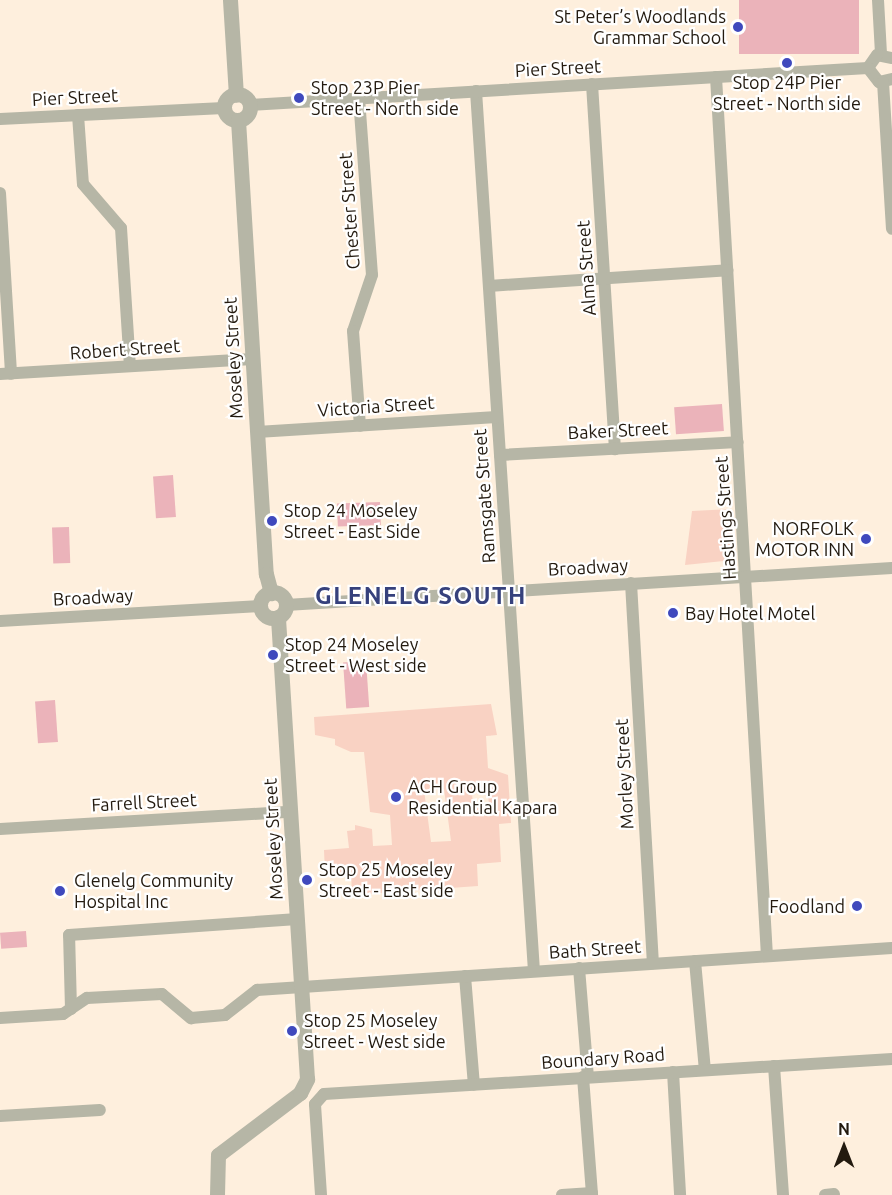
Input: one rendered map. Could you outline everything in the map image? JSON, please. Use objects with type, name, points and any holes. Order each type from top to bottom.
[{"type":"street","points":[[230,0],[236,94],[224,108],[238,120],[249,105],[236,94]]},
{"type":"street","points":[[878,0],[887,56],[868,68],[871,77],[888,80],[892,229]]},
{"type":"street","name":"Pier Street","points":[[249,105],[868,68]]},
{"type":"street","name":"Hastings Street","points":[[716,77],[768,956]]},
{"type":"street","name":"Alma Street","points":[[592,84],[615,449]]},
{"type":"street","name":"Ramsgate Street","points":[[476,91],[534,971]]},
{"type":"street","name":"Chester Street","points":[[359,98],[372,275],[353,331],[360,426]]},
{"type":"street","name":"Pier Street","points":[[0,119],[224,108]]},
{"type":"street","points":[[78,116],[83,184],[121,228],[130,366]]},
{"type":"street","name":"Moseley Street","points":[[238,120],[257,432],[271,592]]},
{"type":"street","points":[[0,193],[6,374]]},
{"type":"street","points":[[489,286],[727,270]]},
{"type":"street","name":"Robert Street","points":[[6,374],[253,359]]},
{"type":"street","name":"Victoria Street","points":[[257,432],[497,417]]},
{"type":"street","name":"Baker Street","points":[[500,454],[738,442]]},
{"type":"street","name":"Broadway","points":[[282,611],[508,590],[892,568]]},
{"type":"street","name":"Morley Street","points":[[631,583],[652,963]]},
{"type":"street","points":[[271,592],[280,594],[282,611],[266,616],[260,606],[271,592]]},
{"type":"street","name":"Broadway","points":[[0,621],[260,606]]},
{"type":"street","name":"Moseley Street","points":[[217,1195],[218,1155],[305,1086],[282,611]]},
{"type":"street","name":"Farrell Street","points":[[0,829],[290,812]]},
{"type":"street","points":[[71,1009],[69,935],[297,919]]},
{"type":"street","name":"Bath Street","points":[[0,1018],[71,1009],[87,998],[162,994],[191,1018],[225,1016],[257,990],[892,948]]},
{"type":"street","points":[[695,961],[705,1070]]},
{"type":"street","points":[[562,1195],[592,1194],[579,968]]},
{"type":"street","points":[[465,975],[474,1085]]},
{"type":"street","name":"Boundary Road","points":[[321,1195],[317,1099],[586,1077],[892,1059]]},
{"type":"street","points":[[774,1066],[783,1195]]},
{"type":"street","points":[[673,1072],[680,1195]]},
{"type":"street","points":[[0,1116],[100,1110]]},
{"type":"shaded area","points":[[739,0],[859,0],[859,54],[739,54]]},
{"type":"shaded area","points":[[722,404],[724,431],[676,434],[674,407]]},
{"type":"shaded area","points":[[173,475],[176,517],[156,518],[153,476]]},
{"type":"shaded area","points":[[380,502],[381,525],[338,526],[337,504]]},
{"type":"shaded area","points":[[69,527],[70,563],[53,564],[52,528]]},
{"type":"shaded area","points":[[366,661],[369,707],[346,708],[343,663]]},
{"type":"shaded area","points":[[55,700],[58,742],[38,743],[35,701]]},
{"type":"shaded area","points":[[26,931],[27,947],[1,949],[0,933]]},
{"type":"building","points":[[731,509],[733,560],[685,565],[692,511]]},
{"type":"building","name":"ACH Group Residential Kapara","points":[[491,704],[497,735],[486,736],[488,768],[508,775],[511,823],[499,824],[501,862],[477,864],[478,886],[352,895],[351,872],[325,874],[324,850],[349,848],[347,831],[355,830],[355,825],[372,829],[373,846],[392,845],[390,815],[370,812],[364,752],[351,752],[335,745],[335,739],[315,735],[314,717]],"holes":[[[444,789],[451,841],[431,842],[424,790]],[[488,791],[489,807],[473,808],[472,792]]]},
{"type":"place","name":"St Peter’s Woodlands Grammar School","points":[[738,27]]},
{"type":"place","name":"Stop 24P Pier Street - North side","points":[[787,63]]},
{"type":"place","name":"Stop 23P Pier Street - North side","points":[[299,98]]},
{"type":"place","name":"Stop 24 Moseley Street - East Side","points":[[272,521]]},
{"type":"place","name":"NORFOLK MOTOR INN","points":[[866,539]]},
{"type":"place","name":"Bay Hotel Motel","points":[[673,613]]},
{"type":"place","name":"Stop 24 Moseley Street - West side","points":[[273,655]]},
{"type":"place","name":"ACH Group Residential Kapara","points":[[396,797]]},
{"type":"place","name":"Stop 25 Moseley Street - East side","points":[[307,880]]},
{"type":"place","name":"Glenelg Community Hospital Inc","points":[[60,891]]},
{"type":"place","name":"Foodland","points":[[857,906]]},
{"type":"place","name":"Stop 25 Moseley Street - West side","points":[[292,1031]]},
{"type":"district","name":"GLENELG SOUTH","points":[[421,596]]}]
